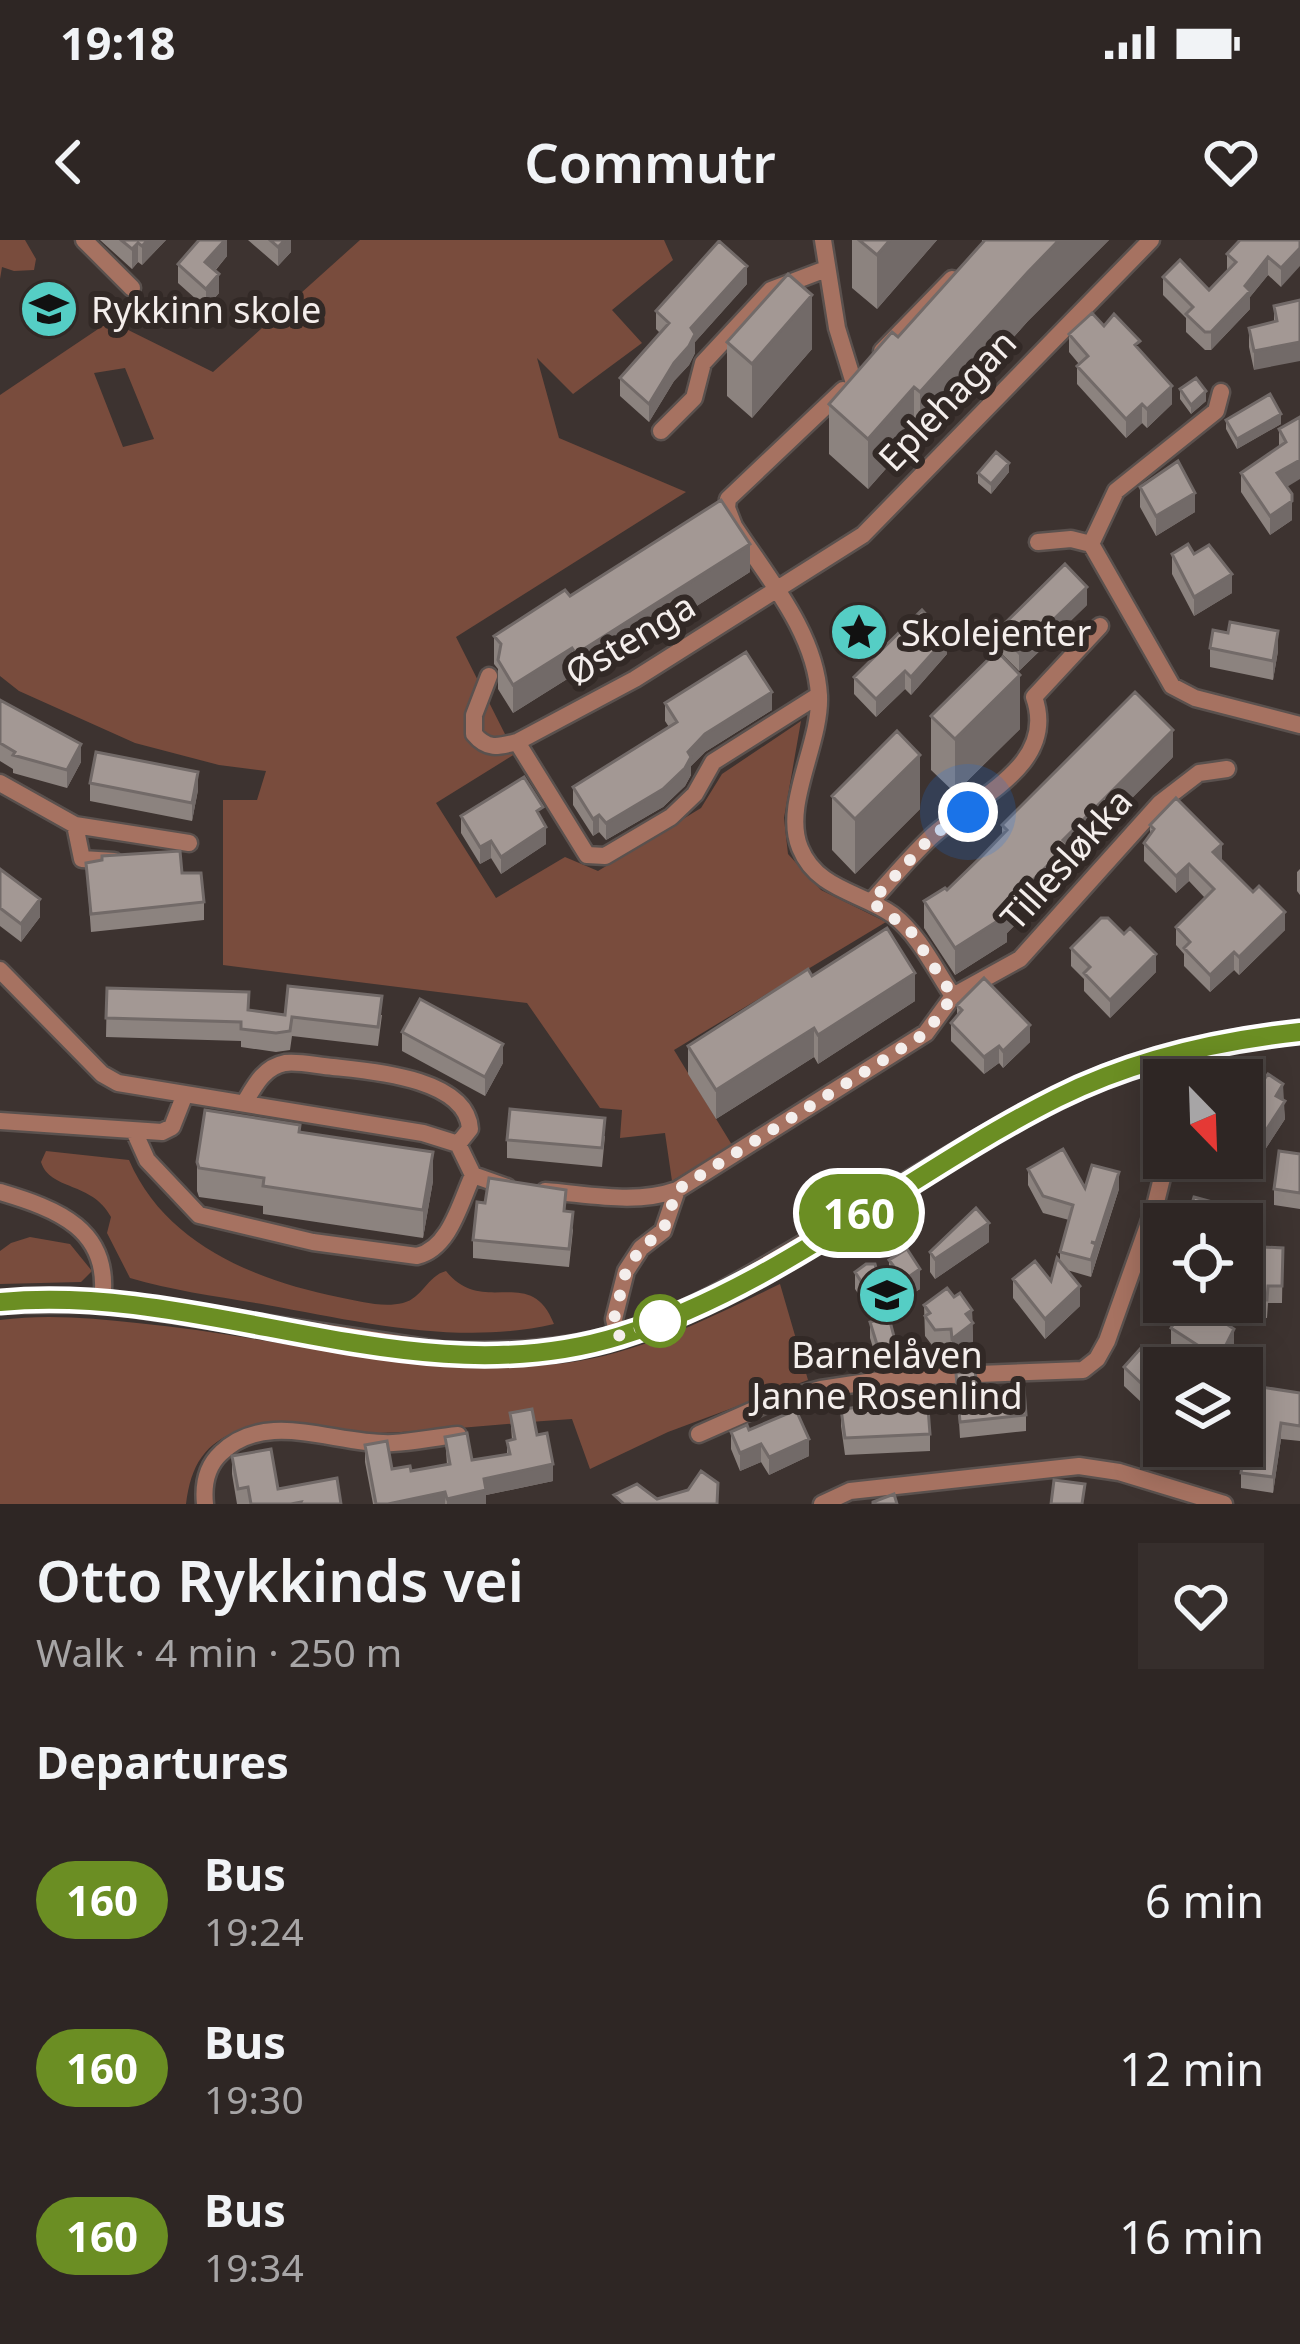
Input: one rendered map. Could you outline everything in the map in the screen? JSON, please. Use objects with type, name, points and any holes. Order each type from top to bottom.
[{"type":"street","points":[[85,240],[132,288]]},
{"type":"street","points":[[661,431],[694,398],[703,363],[771,290],[843,240]]},
{"type":"street","name":"Eplehagan","points":[[775,588],[863,535],[1151,240]]},
{"type":"street","points":[[825,254],[837,328],[853,380]]},
{"type":"street","points":[[953,996],[910,930],[871,902],[830,885],[812,868],[796,838],[794,815],[814,747],[819,695],[808,643],[727,508],[728,499],[968,262]]},
{"type":"street","points":[[1091,544],[1117,491],[1216,411],[1221,392]]},
{"type":"street","points":[[1038,542],[1071,539],[1091,544],[1172,686],[1195,698],[1300,725]]},
{"type":"street","name":"Østenga","points":[[517,742],[635,679],[775,588]]},
{"type":"street","points":[[871,902],[933,835],[968,812],[1036,745],[1042,719],[1034,697],[1100,626]]},
{"type":"street","points":[[489,676],[475,715],[474,734],[483,745],[497,748],[517,742],[586,855],[604,856],[671,817],[695,794],[713,762],[819,695]]},
{"type":"street","name":"Tillesløkka","points":[[677,1190],[926,1033],[953,996],[1020,959],[1160,803],[1199,773],[1227,769]]},
{"type":"street","points":[[0,783],[76,825],[185,850],[150,858],[82,859],[76,825]]},
{"type":"street","points":[[0,970],[102,1074],[118,1083],[423,1133],[458,1144],[473,1175],[496,1185],[634,1198],[677,1190],[663,1231],[641,1248],[626,1271],[614,1319],[618,1336]]},
{"type":"street","points":[[0,1302],[102,1301],[444,1353],[542,1351],[618,1336],[711,1299],[1057,1098],[1185,1050],[1300,1032]]},
{"type":"street","points":[[1185,1050],[1185,1059]]},
{"type":"street","points":[[245,1102],[266,1071],[286,1063],[392,1074],[422,1083],[462,1105],[470,1117],[470,1129],[458,1144]]},
{"type":"street","points":[[0,1121],[162,1132],[172,1126],[184,1094]]},
{"type":"street","points":[[134,1131],[147,1160],[199,1215],[313,1242],[417,1256],[433,1250],[443,1239],[473,1175]]},
{"type":"street","points":[[699,1434],[769,1403],[821,1389],[900,1378],[1084,1370],[1097,1359],[1115,1321],[1162,1179]]},
{"type":"street","points":[[1,1195],[45,1205],[90,1239],[102,1269],[102,1301]]},
{"type":"street","points":[[205,1504],[203,1487],[215,1459],[234,1441],[261,1432],[293,1431],[392,1443],[458,1435]]},
{"type":"street","points":[[822,1504],[850,1491],[1079,1466],[1119,1472],[1223,1504]]},
{"type":"shaded area","points":[[0,240],[25,240],[36,259],[34,270],[2,267],[0,279]]},
{"type":"shaded area","points":[[360,240],[664,240],[673,260],[612,310],[642,343],[573,394],[537,358],[559,438],[686,492],[456,637],[515,754],[436,803],[496,898],[565,857],[598,871],[701,808],[722,774],[801,721],[784,818],[788,854],[821,890],[886,922],[674,1050],[732,1145],[672,1181],[665,1133],[620,1138],[622,1110],[600,1108],[527,1003],[223,965],[223,800],[257,800],[266,771],[219,765],[135,743],[19,691],[0,676],[0,395],[110,321],[213,372]],"holes":[[[125,368],[154,439],[123,447],[94,373]]]},
{"type":"shaded area","points":[[46,1151],[129,1160],[145,1189],[189,1236],[216,1254],[275,1280],[354,1300],[395,1304],[410,1300],[446,1271],[476,1291],[532,1297],[544,1306],[554,1324],[483,1333],[410,1329],[130,1278],[107,1233],[111,1217],[93,1197],[46,1171],[41,1162]]},
{"type":"shaded area","points":[[30,1237],[70,1244],[92,1271],[81,1282],[0,1284],[0,1251]]},
{"type":"shaded area","points":[[780,1284],[808,1380],[668,1432],[590,1469],[572,1419],[379,1433],[273,1424],[242,1429],[209,1449],[196,1467],[186,1504],[0,1504],[0,1320],[103,1320],[404,1362],[512,1367],[566,1363],[622,1351]]},
{"type":"building","points":[[121,240],[148,240],[132,249]]},
{"type":"building","points":[[199,240],[225,240],[205,262],[219,274],[206,289],[178,264]]},
{"type":"building","points":[[859,240],[890,240],[877,255]]},
{"type":"building","points":[[985,240],[1059,240],[920,392],[914,387],[868,439],[829,404],[892,332],[898,337]]},
{"type":"building","points":[[1240,240],[1300,240],[1300,248],[1281,268],[1268,257],[1245,286],[1250,291],[1211,332],[1205,332],[1186,314],[1193,307],[1163,277],[1180,260],[1209,290],[1236,262],[1227,254]]},
{"type":"building","points":[[719,241],[747,266],[691,328],[695,334],[689,346],[649,404],[620,378],[669,323],[656,311]]},
{"type":"building","points":[[788,274],[812,295],[752,364],[727,342]]},
{"type":"building","points":[[1300,300],[1300,342],[1254,351],[1249,328],[1277,321],[1274,306]]},
{"type":"building","points":[[1092,313],[1104,326],[1114,314],[1172,386],[1147,409],[1142,404],[1126,419],[1077,366],[1088,356],[1069,334]]},
{"type":"building","points":[[1196,378],[1206,391],[1191,405],[1180,389]]},
{"type":"building","points":[[1270,394],[1281,414],[1237,439],[1226,420]]},
{"type":"building","points":[[1300,417],[1300,460],[1277,473],[1292,501],[1270,516],[1241,473],[1286,442],[1279,429]]},
{"type":"building","points":[[996,452],[1009,463],[991,484],[978,473]]},
{"type":"building","points":[[1178,461],[1195,493],[1156,516],[1140,487]]},
{"type":"building","points":[[721,500],[750,544],[576,654],[572,648],[513,685],[498,660],[501,644],[494,636],[565,590],[570,596]]},
{"type":"building","points":[[1188,544],[1194,554],[1209,545],[1232,574],[1194,597],[1172,554]]},
{"type":"building","points":[[1065,564],[1087,587],[1019,653],[997,631]]},
{"type":"building","points":[[922,610],[947,637],[911,677],[905,671],[876,699],[854,677]]},
{"type":"building","points":[[1230,622],[1278,631],[1273,661],[1210,648],[1213,630],[1228,633]]},
{"type":"building","points":[[997,651],[1020,675],[955,739],[931,716]]},
{"type":"building","points":[[746,652],[772,692],[705,734],[688,752],[691,757],[685,768],[663,789],[606,823],[599,815],[593,819],[573,787],[677,722],[665,703]]},
{"type":"building","points":[[1135,692],[1173,730],[1063,840],[1068,845],[1003,910],[1007,915],[955,948],[924,901],[947,890],[980,858],[1007,830],[1002,825]]},
{"type":"building","points":[[0,700],[81,744],[67,770],[13,755],[0,743]]},
{"type":"building","points":[[897,731],[920,755],[855,819],[832,796]]},
{"type":"building","points":[[96,752],[198,772],[192,803],[90,783]]},
{"type":"building","points":[[524,777],[543,807],[537,811],[546,827],[501,857],[491,841],[480,847],[461,816]]},
{"type":"building","points":[[1176,798],[1222,844],[1213,852],[1253,892],[1259,886],[1285,912],[1239,957],[1234,952],[1210,975],[1184,948],[1190,942],[1176,927],[1214,889],[1189,864],[1176,876],[1144,843],[1154,829],[1150,825]]},
{"type":"building","points":[[180,851],[182,873],[201,873],[204,902],[91,914],[86,863],[102,860],[102,856]]},
{"type":"building","points":[[0,869],[40,899],[21,924],[0,908]]},
{"type":"building","points":[[1101,918],[1108,918],[1124,934],[1130,928],[1156,954],[1110,1000],[1084,973],[1090,967],[1071,948]]},
{"type":"building","points":[[887,928],[915,973],[818,1035],[814,1028],[716,1090],[688,1046],[808,969],[812,976]]},
{"type":"building","points":[[984,978],[1030,1025],[1003,1051],[999,1046],[984,1057],[951,1023],[962,1010],[957,1005]]},
{"type":"building","points":[[288,986],[382,996],[378,1027],[292,1017],[290,1031],[276,1033],[241,1029],[241,1022],[106,1018],[107,988],[249,992],[248,1010],[285,1015]]},
{"type":"building","points":[[420,999],[503,1044],[485,1077],[402,1032]]},
{"type":"building","points":[[1268,1074],[1283,1084],[1276,1096],[1285,1101],[1263,1135],[1263,1081]]},
{"type":"building","points":[[510,1109],[605,1118],[602,1148],[507,1140]]},
{"type":"building","points":[[205,1110],[300,1125],[299,1132],[433,1152],[423,1210],[263,1186],[264,1178],[199,1168]]},
{"type":"building","points":[[1063,1149],[1085,1188],[1092,1165],[1119,1172],[1096,1243],[1091,1242],[1096,1244],[1091,1260],[1060,1252],[1073,1205],[1043,1196],[1028,1169]]},
{"type":"building","points":[[1279,1151],[1300,1154],[1300,1193],[1274,1189]]},
{"type":"building","points":[[489,1178],[566,1190],[564,1211],[573,1212],[569,1249],[473,1240],[477,1202],[485,1203]]},
{"type":"building","points":[[976,1208],[989,1223],[935,1259],[930,1252]]},
{"type":"building","points":[[1263,1247],[1283,1248],[1282,1286],[1268,1286],[1267,1300],[1263,1300]]},
{"type":"building","points":[[907,1249],[920,1269],[904,1280],[889,1260]]},
{"type":"building","points":[[1057,1258],[1080,1286],[1045,1319],[1013,1279],[1035,1261],[1051,1281]]},
{"type":"building","points":[[875,1264],[897,1348],[879,1351],[870,1322],[885,1318],[855,1272]]},
{"type":"building","points":[[947,1288],[954,1297],[960,1293],[972,1310],[966,1314],[973,1323],[952,1339],[951,1329],[935,1330],[925,1316],[930,1313],[924,1305]]},
{"type":"building","points":[[1174,1323],[1225,1323],[1234,1329],[1225,1347],[1200,1347],[1171,1328]]},
{"type":"building","points":[[1140,1349],[1143,1352],[1141,1383],[1124,1367]]},
{"type":"building","points":[[975,1371],[978,1392],[1024,1388],[1026,1415],[960,1422],[956,1373]]},
{"type":"building","points":[[1263,1387],[1300,1393],[1300,1426],[1281,1423],[1273,1477],[1241,1473],[1242,1467],[1263,1467]]},
{"type":"building","points":[[910,1402],[910,1409],[928,1408],[930,1434],[845,1438],[841,1409]]},
{"type":"building","points":[[532,1409],[537,1435],[547,1433],[553,1464],[484,1479],[486,1490],[447,1499],[445,1492],[376,1504],[365,1445],[387,1441],[392,1469],[410,1466],[411,1471],[450,1464],[445,1437],[467,1433],[472,1460],[510,1454],[507,1441],[515,1439],[510,1413]]},
{"type":"building","points":[[796,1410],[809,1439],[769,1457],[761,1444],[740,1453],[731,1432],[747,1425],[749,1430]]},
{"type":"building","points":[[271,1449],[278,1489],[337,1478],[341,1504],[251,1504],[248,1487],[238,1489],[232,1456]]},
{"type":"building","points":[[701,1471],[718,1483],[717,1504],[624,1504],[614,1495],[637,1484],[657,1499],[688,1490]]},
{"type":"building","points":[[1054,1480],[1085,1484],[1082,1504],[1051,1504]]},
{"type":"building","points":[[894,1494],[897,1504],[873,1504],[873,1502]]},
{"type":"bus line","name":"160","points":[[0,1302],[53,1299],[137,1305],[444,1353],[497,1354],[582,1345],[661,1321],[711,1299],[1057,1098],[1102,1078],[1185,1050],[1300,1032]]},
{"type":"place","name":"Rykkinn skole","points":[[49,309]]},
{"type":"place","name":"Skolejenter","points":[[859,632]]},
{"type":"place","name":"Barnelåven Janne Rosenlind","points":[[887,1295]]},
{"type":"route","points":[[660,1321],[618,1336],[614,1319],[626,1271],[641,1248],[663,1231],[677,1190],[926,1033],[953,996],[910,930],[871,902],[933,835],[968,812]]}]
